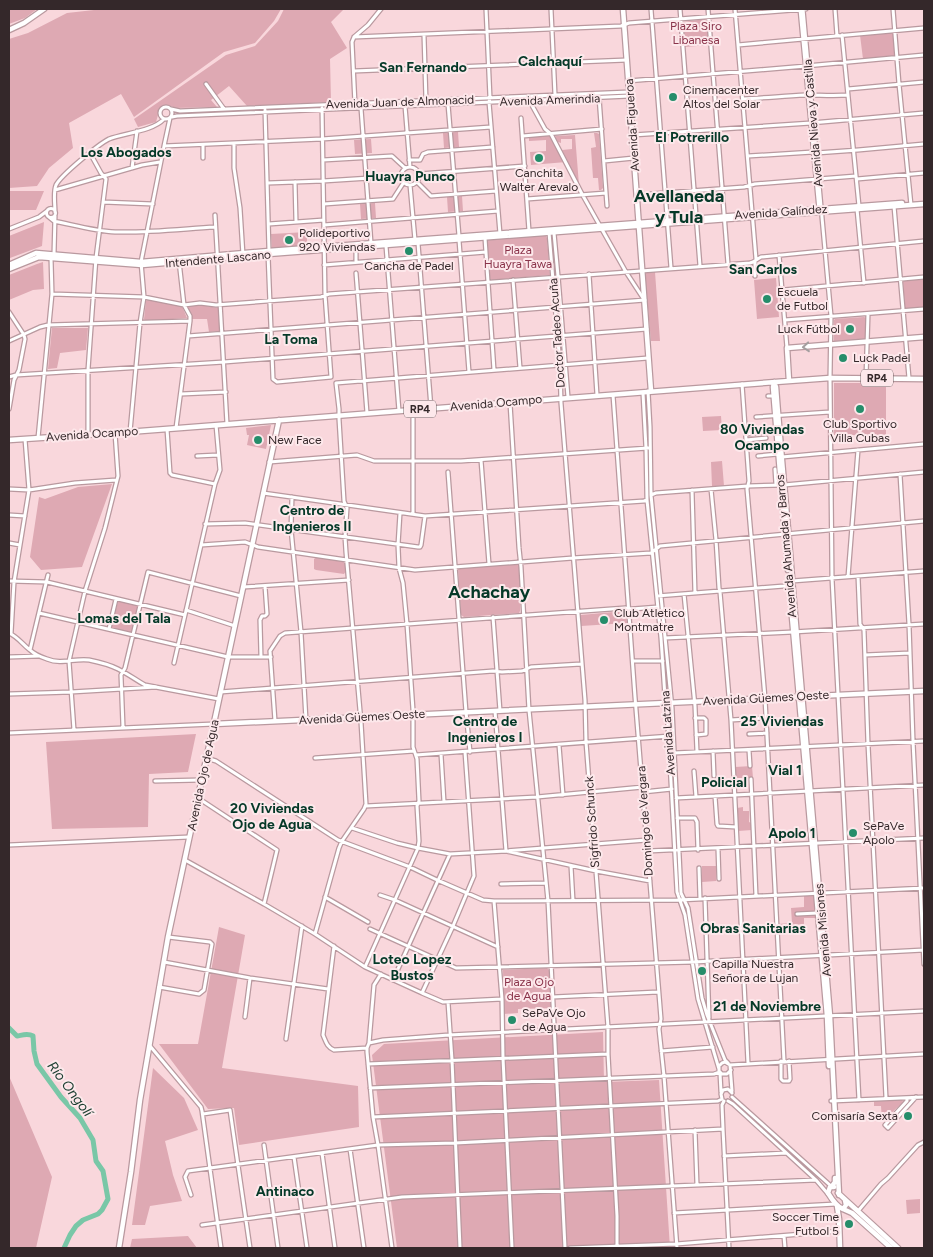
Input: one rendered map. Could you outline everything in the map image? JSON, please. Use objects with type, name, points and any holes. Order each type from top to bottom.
[{"type":"main road","points":[[9,30],[24,24],[44,9]]},
{"type":"main road","name":"Avenida Figueroa","points":[[623,9],[649,358],[647,392]]},
{"type":"main road","name":"Avenida Galíndez","points":[[858,208],[924,203]]},
{"type":"main road","name":"Avenida Galíndez","points":[[639,225],[910,204]]},
{"type":"main road","name":"Intendente Lascano","points":[[9,265],[36,254],[141,264],[268,252],[386,246],[459,238],[639,225]]},
{"type":"main road","name":"Intendente Lascano","points":[[459,238],[485,238],[529,231],[551,232]]},
{"type":"main road","name":"Intendente Lascano","points":[[324,249],[371,243],[416,242]]},
{"type":"main road","name":"Intendente Lascano","points":[[9,269],[37,257],[53,256]]},
{"type":"main road","points":[[789,381],[787,348],[924,337]]},
{"type":"main road","name":"Avenida Ocampo","points":[[9,440],[830,378],[924,378]]},
{"type":"main road","name":"Avenida Ahumada y Barros","points":[[774,382],[771,396],[777,416]]},
{"type":"main road","name":"Avenida Ahumada y Barros","points":[[774,382],[776,387],[780,485],[788,533],[800,696]]},
{"type":"main road","name":"Avenida Ojo de Agua","points":[[119,1248],[140,1100],[163,962],[279,420]]},
{"type":"main road","name":"Avenida Güemes Oeste","points":[[214,724],[924,690]]},
{"type":"main road","name":"Avenida Misiones","points":[[800,696],[828,1016],[839,1195]]},
{"type":"main road","name":"Avenida Misiones","points":[[818,893],[818,913],[823,955]]},
{"type":"main road","name":"Avenida Misiones","points":[[828,1194],[828,1189],[835,1180],[833,1101]]},
{"type":"main road","points":[[832,1186],[857,1212],[898,1248]]},
{"type":"main road","points":[[828,1194],[837,1205],[852,1213],[891,1248]]},
{"type":"main road","points":[[839,1219],[846,1205],[845,1200]]},
{"type":"main road","points":[[837,1205],[840,1248]]},
{"type":"street","points":[[355,106],[352,42],[354,37],[368,25],[381,9]]},
{"type":"street","points":[[486,9],[491,126],[500,235]]},
{"type":"street","points":[[550,9],[555,95]]},
{"type":"street","points":[[651,9],[671,268]]},
{"type":"street","points":[[680,9],[700,266]]},
{"type":"street","points":[[708,9],[728,264]]},
{"type":"street","points":[[735,9],[756,276]]},
{"type":"street","points":[[354,37],[621,26],[652,21],[802,9]]},
{"type":"street","name":"Avenida Nieva y Castilla","points":[[802,9],[831,316],[832,578],[858,1100]]},
{"type":"street","points":[[835,9],[837,36]]},
{"type":"street","points":[[894,9],[910,204]]},
{"type":"street","points":[[738,45],[924,28]]},
{"type":"street","points":[[424,35],[426,101]]},
{"type":"street","points":[[842,35],[854,150],[864,283]]},
{"type":"street","points":[[628,80],[740,72],[924,54]]},
{"type":"street","points":[[354,71],[627,60]]},
{"type":"street","points":[[848,89],[924,82]]},
{"type":"street","points":[[206,84],[224,109]]},
{"type":"street","name":"Avenida Juan de Almonacid","points":[[355,106],[555,95],[630,94]]},
{"type":"street","name":"Avenida Amerindia","points":[[171,118],[175,116],[322,107],[355,106],[361,108],[490,100],[599,98],[630,94]]},
{"type":"street","points":[[743,100],[848,95]]},
{"type":"street","points":[[599,98],[607,206]]},
{"type":"street","points":[[188,336],[644,300],[582,194],[551,134],[545,129],[529,100]]},
{"type":"street","points":[[448,104],[468,372]]},
{"type":"street","points":[[405,106],[410,167]]},
{"type":"street","points":[[157,124],[160,120],[161,111],[167,107],[180,111],[265,110],[273,379],[274,381],[331,377]]},
{"type":"street","points":[[322,107],[325,296],[331,377],[333,381],[396,378],[649,358]]},
{"type":"street","points":[[361,108],[371,243]]},
{"type":"street","points":[[130,432],[144,297],[141,264],[160,162],[171,118],[171,109]]},
{"type":"street","points":[[633,135],[812,123],[924,113]]},
{"type":"street","points":[[160,115],[164,119],[167,130]]},
{"type":"street","points":[[38,438],[52,294],[55,190],[59,181],[101,144],[110,139],[171,118]]},
{"type":"street","points":[[521,118],[529,231]]},
{"type":"street","points":[[164,146],[322,139],[491,126]]},
{"type":"street","points":[[523,136],[602,130]]},
{"type":"street","points":[[132,168],[137,131]]},
{"type":"street","points":[[234,143],[234,168],[240,208],[243,255]]},
{"type":"street","points":[[748,156],[924,144]]},
{"type":"street","points":[[203,145],[203,158]]},
{"type":"street","points":[[409,160],[420,160],[422,154],[428,152],[493,147]]},
{"type":"street","points":[[88,435],[88,370],[96,260],[106,180],[90,152]]},
{"type":"street","points":[[323,160],[392,156],[405,168]]},
{"type":"street","points":[[604,161],[634,158]]},
{"type":"street","points":[[55,190],[142,165],[160,162]]},
{"type":"street","points":[[419,174],[525,166]]},
{"type":"street","points":[[401,176],[405,168],[410,167],[419,174]]},
{"type":"street","points":[[637,195],[924,173]]},
{"type":"street","points":[[417,182],[419,174]]},
{"type":"street","points":[[268,183],[401,176]]},
{"type":"street","points":[[401,176],[404,182],[410,185],[417,182]]},
{"type":"street","points":[[295,182],[296,222]]},
{"type":"street","points":[[324,204],[392,199],[404,182]]},
{"type":"street","points":[[417,182],[431,196],[496,190]]},
{"type":"street","points":[[410,185],[419,257],[432,408]]},
{"type":"street","points":[[527,199],[606,193]]},
{"type":"street","points":[[9,230],[39,217],[54,202]]},
{"type":"street","points":[[104,202],[153,204]]},
{"type":"street","points":[[894,206],[909,378]]},
{"type":"street","points":[[48,210],[53,209],[55,214]]},
{"type":"street","points":[[48,210],[48,217]]},
{"type":"street","points":[[324,225],[498,211]]},
{"type":"street","points":[[39,217],[52,218],[55,214]]},
{"type":"street","points":[[215,215],[228,424]]},
{"type":"street","points":[[48,217],[54,221],[115,232],[215,227]]},
{"type":"street","points":[[269,224],[324,220]]},
{"type":"street","name":"Doctor Tadeo Acuña","points":[[551,232],[561,306],[565,398]]},
{"type":"street","name":"Doctor Tadeo Acuña","points":[[551,232],[557,336],[565,398]]},
{"type":"street","points":[[485,238],[494,370]]},
{"type":"street","points":[[52,294],[144,297],[184,305],[270,301],[558,276],[750,263],[761,257],[924,241]]},
{"type":"street","points":[[386,246],[399,411]]},
{"type":"street","points":[[356,248],[356,262]]},
{"type":"street","points":[[324,265],[486,252]]},
{"type":"street","points":[[755,253],[761,257]]},
{"type":"street","points":[[780,255],[787,348]]},
{"type":"street","points":[[176,428],[190,320],[184,305],[179,260]]},
{"type":"street","points":[[356,273],[368,413]]},
{"type":"street","points":[[590,274],[597,395]]},
{"type":"street","points":[[783,290],[924,278]]},
{"type":"street","points":[[513,280],[520,368]]},
{"type":"street","points":[[785,320],[924,309]]},
{"type":"street","points":[[9,312],[25,339],[9,409]]},
{"type":"street","points":[[866,378],[868,314]]},
{"type":"street","points":[[9,341],[48,325],[190,320]]},
{"type":"street","points":[[9,377],[647,329]]},
{"type":"street","points":[[314,934],[339,848],[366,806],[358,681],[345,537],[347,508],[344,501],[336,382]]},
{"type":"street","points":[[742,384],[751,537],[765,698],[782,1018],[781,1079],[783,1081],[789,1081],[790,1079],[789,1061]]},
{"type":"street","points":[[181,394],[226,392]]},
{"type":"street","name":"Avenida Latzina","points":[[647,392],[647,500],[660,596],[658,607],[669,703]]},
{"type":"street","name":"Domingo de Vergara","points":[[613,394],[661,1019],[658,1029],[664,1076],[677,1246]]},
{"type":"street","name":"Sigfrido Schunck","points":[[565,398],[561,403],[608,1027],[617,1247]]},
{"type":"street","points":[[510,402],[529,710],[548,900],[565,1248]]},
{"type":"street","points":[[413,410],[413,514]]},
{"type":"street","points":[[756,417],[830,412]]},
{"type":"street","points":[[174,663],[205,524],[220,470],[216,425]]},
{"type":"street","points":[[167,429],[170,473],[215,484]]},
{"type":"street","points":[[746,434],[766,432]]},
{"type":"street","points":[[74,730],[69,661],[85,591],[105,528],[118,471],[115,433]]},
{"type":"street","points":[[746,440],[766,438]]},
{"type":"street","points":[[25,439],[29,490],[14,582],[10,633],[40,656],[56,661],[88,660],[112,666],[145,685],[219,699]]},
{"type":"street","points":[[758,456],[831,453],[924,444]]},
{"type":"street","points":[[269,462],[360,455],[374,461],[481,460],[648,447]]},
{"type":"street","name":"Avenida Latzina","points":[[648,447],[669,703],[677,851],[681,893],[688,908],[694,962]]},
{"type":"street","points":[[848,577],[858,450]]},
{"type":"street","points":[[197,456],[218,455]]},
{"type":"street","points":[[481,460],[489,564]]},
{"type":"street","points":[[775,469],[780,485]]},
{"type":"street","points":[[448,472],[470,752]]},
{"type":"street","points":[[263,493],[425,516],[644,502],[656,493],[780,485],[924,472]]},
{"type":"street","points":[[900,474],[910,624],[913,741],[922,888],[924,964]]},
{"type":"street","points":[[9,489],[29,490],[75,483],[116,480]]},
{"type":"street","points":[[711,488],[730,700],[748,1063]]},
{"type":"street","points":[[692,490],[696,593]]},
{"type":"street","points":[[292,497],[291,529],[306,720]]},
{"type":"street","points":[[364,966],[410,867],[419,841],[417,806],[419,801],[411,676],[403,583],[399,568],[400,512]]},
{"type":"street","points":[[9,514],[25,516]]},
{"type":"street","points":[[205,524],[236,522],[256,524],[420,547],[425,516]]},
{"type":"street","points":[[201,545],[245,542],[252,545],[293,552],[420,570],[651,553],[660,546],[694,542],[924,521]]},
{"type":"street","points":[[9,543],[20,545]]},
{"type":"street","points":[[660,596],[720,592],[832,578],[924,571]]},
{"type":"street","points":[[123,727],[121,676],[125,668],[148,572],[241,596]]},
{"type":"street","points":[[30,650],[48,576]]},
{"type":"street","points":[[858,576],[860,624],[864,630],[886,1098]]},
{"type":"street","points":[[243,587],[349,580]]},
{"type":"street","points":[[9,581],[47,582],[185,615]]},
{"type":"street","points":[[261,657],[260,620],[262,616],[267,614],[265,586]]},
{"type":"street","points":[[684,594],[697,752]]},
{"type":"street","points":[[109,629],[116,599]]},
{"type":"street","points":[[275,721],[270,656],[271,649],[284,633],[577,611],[658,607]]},
{"type":"street","points":[[186,610],[235,626]]},
{"type":"street","points":[[39,613],[228,657],[270,656]]},
{"type":"street","points":[[493,617],[506,851]]},
{"type":"street","points":[[663,638],[924,624]]},
{"type":"street","points":[[865,655],[910,653]]},
{"type":"street","points":[[9,657],[40,656]]},
{"type":"street","points":[[633,661],[663,660]]},
{"type":"street","points":[[220,692],[493,670],[502,672],[531,667],[581,664]]},
{"type":"street","points":[[9,694],[159,687]]},
{"type":"street","points":[[695,718],[704,718],[706,720],[706,734],[696,735]]},
{"type":"street","points":[[731,720],[766,718]]},
{"type":"street","name":"Avenida Güemes Oeste","points":[[9,733],[214,724]]},
{"type":"street","points":[[749,734],[767,733]]},
{"type":"street","points":[[315,758],[363,754],[441,754],[671,736]]},
{"type":"street","name":"Avenida Latzina","points":[[671,736],[674,753],[674,789],[677,818],[677,892],[685,915],[719,1071],[721,1094]]},
{"type":"street","points":[[674,753],[924,741]]},
{"type":"street","points":[[559,744],[563,795]]},
{"type":"street","points":[[749,750],[750,766]]},
{"type":"street","points":[[713,751],[714,776]]},
{"type":"street","points":[[422,993],[474,876],[465,752]]},
{"type":"street","points":[[441,754],[444,802]]},
{"type":"street","points":[[206,758],[216,761],[342,841],[410,867],[483,900],[684,900],[922,888]]},
{"type":"street","points":[[694,771],[696,797]]},
{"type":"street","points":[[751,779],[756,896]]},
{"type":"street","points":[[155,781],[202,780]]},
{"type":"street","points":[[676,798],[924,785]]},
{"type":"street","points":[[366,806],[643,789],[674,789]]},
{"type":"street","points":[[715,796],[718,826],[736,826]]},
{"type":"street","points":[[198,798],[277,850],[264,904]]},
{"type":"street","points":[[677,818],[695,818],[697,822],[698,850]]},
{"type":"street","points":[[352,828],[397,843],[450,854],[647,840]]},
{"type":"street","points":[[9,845],[190,837]]},
{"type":"street","points":[[648,851],[924,838]]},
{"type":"street","points":[[718,848],[719,879]]},
{"type":"street","points":[[506,851],[650,881]]},
{"type":"street","points":[[394,980],[450,854]]},
{"type":"street","points":[[185,860],[302,926],[364,966],[422,993],[443,1002],[502,999]]},
{"type":"street","points":[[571,866],[573,901]]},
{"type":"street","points":[[699,868],[707,961],[707,1022]]},
{"type":"street","points":[[501,884],[546,883]]},
{"type":"street","points":[[380,895],[498,947]]},
{"type":"street","points":[[325,897],[368,922]]},
{"type":"street","points":[[494,901],[502,999],[506,1141],[512,1248]]},
{"type":"street","points":[[797,914],[818,913]]},
{"type":"street","points":[[286,1039],[302,926]]},
{"type":"street","points":[[370,929],[456,968],[694,962],[924,950]]},
{"type":"street","points":[[159,987],[199,994],[204,990],[212,944],[210,942],[168,937]]},
{"type":"street","points":[[334,946],[323,1035],[327,1045],[334,1050],[367,1048]]},
{"type":"street","points":[[163,962],[250,978],[328,989]]},
{"type":"street","points":[[380,974],[374,985],[367,1048],[373,1117],[392,1248]]},
{"type":"street","points":[[245,1017],[250,978]]},
{"type":"street","points":[[554,997],[658,992]]},
{"type":"street","points":[[448,1002],[460,1248]]},
{"type":"street","points":[[369,1043],[383,1040],[449,1035],[924,1011]]},
{"type":"street","name":"Avenida Latzina","points":[[707,1022],[725,1060],[729,1064]]},
{"type":"street","points":[[149,1046],[200,1107],[203,1114],[221,1248]]},
{"type":"street","points":[[661,1051],[713,1048]]},
{"type":"street","points":[[368,1064],[608,1054]]},
{"type":"street","points":[[719,1071],[719,1066],[722,1063],[924,1054]]},
{"type":"street","points":[[373,1117],[719,1101],[732,1099],[729,1064]]},
{"type":"street","points":[[719,1071],[722,1074],[727,1074],[731,1070]]},
{"type":"street","points":[[370,1088],[714,1074],[719,1071]]},
{"type":"street","points":[[828,1194],[786,1152],[733,1104],[725,1100],[721,1094],[722,1091],[725,1089],[729,1090],[732,1095],[820,1178],[832,1186]]},
{"type":"street","points":[[906,1098],[907,1101],[885,1125],[888,1128],[916,1097]]},
{"type":"street","points":[[833,1101],[924,1097]]},
{"type":"street","points":[[725,1100],[722,1105],[729,1248]]},
{"type":"street","points":[[203,1114],[230,1110],[250,1248]]},
{"type":"street","points":[[191,1195],[185,1177],[188,1171],[378,1145],[506,1141],[723,1129]]},
{"type":"street","points":[[695,1130],[697,1185]]},
{"type":"street","points":[[857,1212],[880,1184],[888,1178],[918,1145],[922,1143],[924,1147]]},
{"type":"street","points":[[264,1145],[278,1248]]},
{"type":"street","points":[[350,1149],[364,1248]]},
{"type":"street","points":[[322,1152],[335,1248]]},
{"type":"street","points":[[724,1156],[786,1152]]},
{"type":"street","points":[[294,1156],[307,1248]]},
{"type":"street","points":[[202,1225],[402,1197],[816,1180]]},
{"type":"street","points":[[674,1213],[837,1205]]},
{"type":"street","points":[[570,1248],[677,1246],[839,1231]]},
{"type":"street","points":[[784,1236],[785,1248]]},
{"type":"green space","points":[[9,9],[37,9],[25,18],[9,24]]},
{"type":"green space","points":[[103,9],[281,9],[274,21],[255,43],[224,52],[134,117],[121,94],[69,123],[73,148],[49,168],[37,186],[9,188],[9,39],[28,33],[67,13]]},
{"type":"green space","points":[[284,9],[344,9],[331,22],[347,48],[330,59],[331,102],[247,106],[229,86],[211,100],[217,107],[175,108],[164,106],[160,108],[156,122],[138,127],[134,119],[226,55],[255,46],[278,21]]},
{"type":"green space","name":"Plaza Siro Libanesa","points":[[705,19],[708,22],[709,45],[685,47],[684,22]]},
{"type":"green space","points":[[894,33],[895,56],[863,59],[860,35]]},
{"type":"green space","points":[[458,132],[459,147],[444,148],[443,133]]},
{"type":"green space","points":[[594,133],[599,134],[603,188],[601,190],[599,190],[598,178],[593,178],[591,148],[596,147]]},
{"type":"green space","points":[[551,134],[566,162],[531,165],[530,152],[546,151],[546,140],[529,141],[529,136]]},
{"type":"green space","points":[[575,135],[579,185],[562,150],[572,149],[572,139],[561,139],[561,143],[555,137]]},
{"type":"green space","points":[[371,139],[372,153],[355,154],[354,140]]},
{"type":"green space","points":[[9,191],[44,191],[36,210],[9,210]]},
{"type":"green space","points":[[462,196],[463,211],[448,212],[447,197]]},
{"type":"green space","points":[[375,203],[376,218],[361,219],[360,204]]},
{"type":"green space","points":[[44,222],[42,246],[10,258],[9,236]]},
{"type":"green space","name":"Polideportivo 920 Viviendas","points":[[307,232],[307,246],[272,249],[271,234]]},
{"type":"green space","name":"Plaza Huayra Tawa","points":[[544,235],[547,238],[550,275],[489,279],[487,240]]},
{"type":"green space","points":[[43,262],[44,289],[33,290],[9,300],[9,275]]},
{"type":"green space","points":[[655,272],[660,341],[651,341],[645,275],[646,273]]},
{"type":"green space","name":"Escuela de Futbol","points":[[776,278],[779,317],[757,319],[754,280]]},
{"type":"green space","points":[[924,279],[924,307],[905,308],[903,281]]},
{"type":"green space","points":[[149,299],[182,306],[187,318],[145,321],[146,301]]},
{"type":"green space","points":[[201,305],[218,308],[219,331],[209,332],[207,319],[192,319],[187,307]]},
{"type":"green space","name":"Luck Fútbol","points":[[866,318],[864,340],[834,341],[835,319]]},
{"type":"green space","points":[[52,328],[88,328],[86,350],[60,353],[57,368],[48,369]]},
{"type":"green space","name":"Club Sportivo Villa Cubas","points":[[834,383],[886,383],[886,435],[834,435]]},
{"type":"green space","points":[[721,416],[722,430],[703,431],[702,417]]},
{"type":"green space","name":"New Face","points":[[271,425],[266,449],[247,445],[249,435],[247,435],[246,428]]},
{"type":"green space","points":[[722,461],[724,486],[712,486],[711,462]]},
{"type":"green space","points":[[112,484],[82,567],[41,570],[30,557],[39,497],[45,499],[78,487]]},
{"type":"green space","points":[[317,557],[342,561],[346,564],[346,571],[344,574],[316,570],[314,569],[314,559]]},
{"type":"green space","points":[[519,564],[519,613],[464,617],[461,615],[458,568]]},
{"type":"green space","points":[[118,601],[138,606],[132,632],[130,633],[111,628]]},
{"type":"green space","name":"Club Atletico Montmatre","points":[[624,611],[627,623],[581,626],[581,615]]},
{"type":"green space","points":[[196,734],[188,772],[149,774],[148,827],[52,829],[46,742]]},
{"type":"green space","points":[[752,766],[753,778],[735,778],[735,767]]},
{"type":"green space","points":[[743,807],[743,811],[749,811],[749,822],[751,823],[752,830],[738,831],[737,808]]},
{"type":"green space","points":[[702,866],[716,866],[716,881],[702,882]]},
{"type":"green space","points":[[804,895],[814,895],[816,918],[804,918],[804,924],[792,925],[792,930],[778,931],[778,924],[792,923],[791,908],[804,907]]},
{"type":"green space","points":[[219,927],[245,935],[222,1068],[358,1086],[359,1127],[239,1145],[234,1108],[208,1109],[159,1044],[198,1044]]},
{"type":"green space","name":"Plaza Ojo de Agua","points":[[547,968],[549,970],[552,1008],[518,1009],[518,1013],[504,1014],[503,970]]},
{"type":"green space","points":[[603,1032],[604,1082],[659,1080],[670,1248],[397,1248],[372,1055],[384,1044]]},
{"type":"green space","points":[[153,1068],[184,1098],[198,1130],[165,1141],[173,1175],[182,1201],[150,1206],[145,1225],[132,1225]]},
{"type":"green space","points":[[9,1076],[52,1177],[36,1248],[9,1248]]},
{"type":"green space","points":[[902,1099],[903,1102],[882,1122],[881,1106],[874,1106],[874,1101]]},
{"type":"green space","points":[[920,1199],[920,1213],[907,1214],[906,1200]]},
{"type":"green space","points":[[188,1236],[197,1248],[130,1248],[132,1239]]},
{"type":"waterway","name":"Río Ongolí","points":[[9,1028],[17,1036],[27,1034],[33,1036],[37,1064],[61,1097],[80,1118],[93,1140],[96,1161],[103,1171],[108,1199],[98,1214],[83,1220],[76,1226],[64,1248]]},
{"type":"place","name":"Cinemacenter Altos del Solar","points":[[673,97]]},
{"type":"place","name":"Canchita Walter Arevalo","points":[[539,158]]},
{"type":"place","name":"Polideportivo 920 Viviendas","points":[[289,240]]},
{"type":"place","name":"Cancha de Padel","points":[[409,251]]},
{"type":"place","name":"Escuela de Futbol","points":[[767,299]]},
{"type":"place","name":"Luck Fútbol","points":[[850,329]]},
{"type":"place","name":"Luck Padel","points":[[843,358]]},
{"type":"place","name":"Club Sportivo Villa Cubas","points":[[860,409]]},
{"type":"place","name":"New Face","points":[[258,440]]},
{"type":"place","name":"Club Atletico Montmatre","points":[[604,620]]},
{"type":"place","name":"SePaVe Apolo","points":[[853,833]]},
{"type":"place","name":"Capilla Nuestra Señora de Lujan","points":[[702,971]]},
{"type":"place","name":"SePaVe Ojo de Agua","points":[[512,1020]]},
{"type":"place","name":"Comisaría Sexta","points":[[908,1116]]},
{"type":"place","name":"Soccer Time Futbol 5","points":[[849,1224]]},
{"type":"district","name":"Calchaquí","points":[[550,61]]},
{"type":"district","name":"San Fernando","points":[[423,67]]},
{"type":"district","name":"El Potrerillo","points":[[692,137]]},
{"type":"district","name":"Los Abogados","points":[[126,152]]},
{"type":"district","name":"Huayra Punco","points":[[410,176]]},
{"type":"district","name":"Avellaneda y Tula","points":[[679,206]]},
{"type":"district","name":"San Carlos","points":[[763,269]]},
{"type":"district","name":"La Toma","points":[[291,339]]},
{"type":"district","name":"80 Viviendas Ocampo","points":[[762,438]]},
{"type":"district","name":"Centro de Ingenieros II","points":[[312,518]]},
{"type":"district","name":"Achachay","points":[[489,592]]},
{"type":"district","name":"Lomas del Tala","points":[[124,618]]},
{"type":"district","name":"25 Viviendas","points":[[782,721]]},
{"type":"district","name":"Centro de Ingenieros I","points":[[485,730]]},
{"type":"district","name":"Vial 1","points":[[785,770]]},
{"type":"district","name":"Policial","points":[[724,782]]},
{"type":"district","name":"20 Viviendas Ojo de Agua","points":[[272,816]]},
{"type":"district","name":"Apolo 1","points":[[792,833]]},
{"type":"district","name":"Obras Sanitarias","points":[[753,928]]},
{"type":"district","name":"Loteo Lopez Bustos","points":[[412,968]]},
{"type":"district","name":"21 de Noviembre","points":[[767,1006]]},
{"type":"district","name":"Antinaco","points":[[285,1191]]}]
